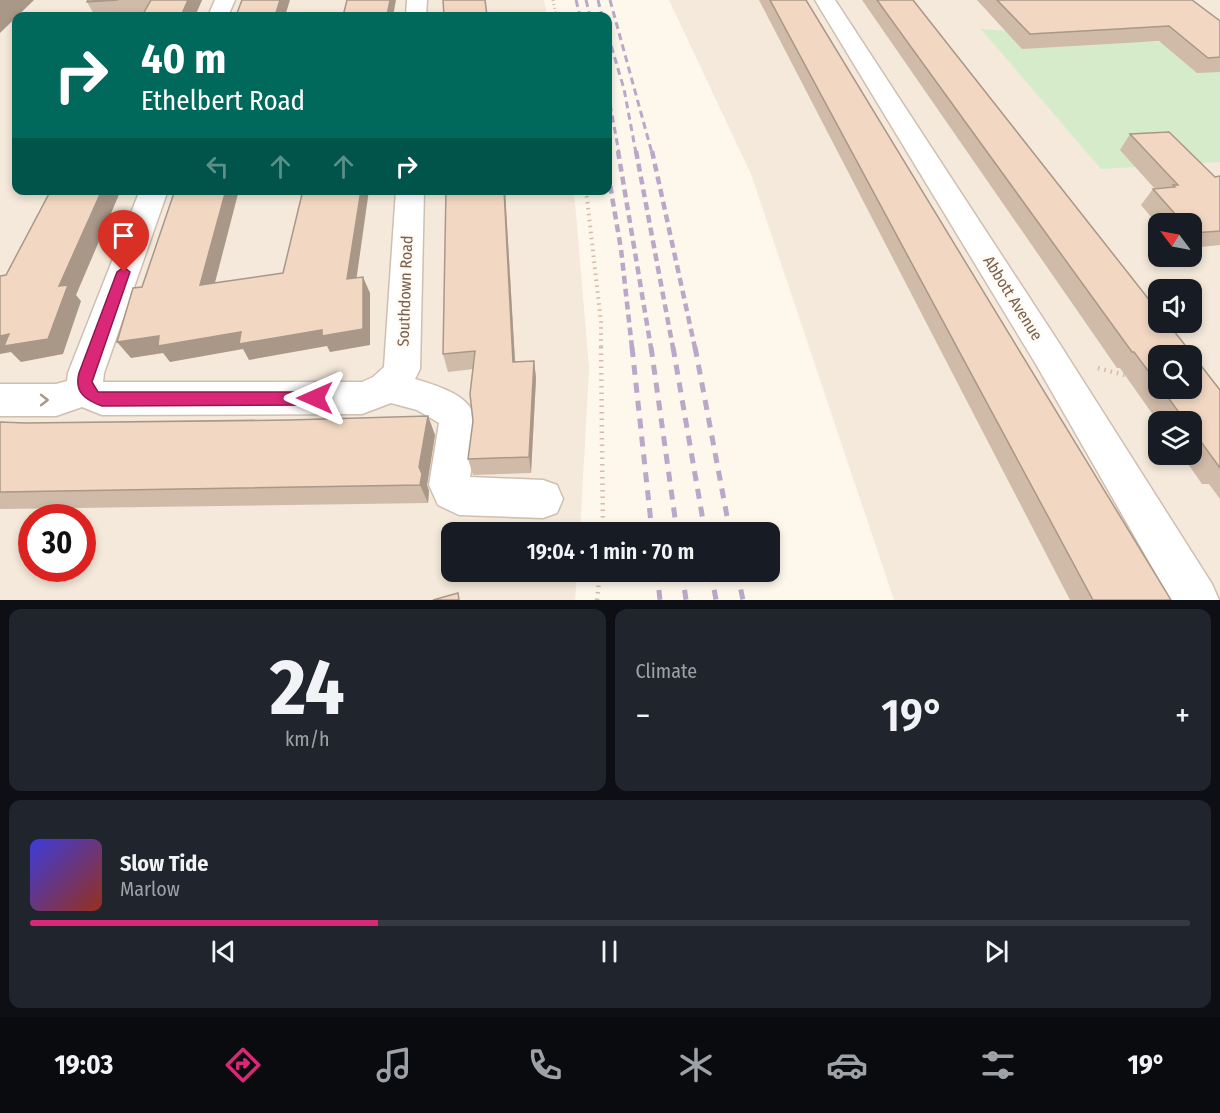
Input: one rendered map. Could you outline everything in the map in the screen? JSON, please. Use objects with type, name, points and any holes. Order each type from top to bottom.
[{"type":"street","name":"Abbott Avenue","points":[[825,0],[1050,356],[1196,600]]},
{"type":"street","points":[[152,195],[86,373],[84,382],[87,390],[93,396],[102,399],[350,398],[376,394],[389,387],[441,404],[452,410],[458,420],[449,485],[452,492],[459,496],[543,499]]},
{"type":"street","name":"Southdown Road","points":[[389,387],[399,378],[402,369],[410,195]]},
{"type":"street","points":[[0,400],[57,400],[87,390]]},
{"type":"path","points":[[587,195],[601,322],[603,522]]},
{"type":"path","points":[[1050,356],[1136,378]]},
{"type":"path","points":[[597,600],[599,582]]},
{"type":"shaded area","points":[[0,0],[544,0],[546,12],[12,12],[12,195],[574,195],[589,368],[581,522],[441,522],[441,582],[576,582],[575,600],[0,600]]},
{"type":"shaded area","points":[[669,0],[1220,0],[1220,600],[894,600],[751,174]]},
{"type":"green space","points":[[981,29],[1220,47],[1220,162],[1101,169]]},
{"type":"building","points":[[88,0],[118,0],[87,2]]},
{"type":"building","points":[[151,0],[188,0],[183,12],[144,12]]},
{"type":"building","points":[[242,0],[280,0],[276,12],[238,12]]},
{"type":"building","points":[[347,0],[390,0],[388,12],[344,12]]},
{"type":"building","points":[[443,0],[485,0],[486,12],[444,12]]},
{"type":"building","points":[[770,0],[806,0],[1171,600],[1093,600]]},
{"type":"building","points":[[877,0],[913,0],[1148,298],[1148,333],[1176,333],[1185,345],[1148,345],[1148,371],[1132,352]]},
{"type":"building","points":[[997,0],[1192,0],[1220,21],[1220,57],[1208,58],[1169,26],[1030,34]]},
{"type":"building","points":[[1169,132],[1215,177],[1220,176],[1220,231],[1202,232],[1202,213],[1174,213],[1153,189],[1178,185],[1130,134]]},
{"type":"building","points":[[48,195],[100,195],[59,286],[68,285],[48,339],[4,346],[9,334],[0,336],[0,276],[6,275]]},
{"type":"building","points":[[173,195],[225,195],[200,285],[283,273],[302,195],[360,195],[347,279],[363,277],[363,329],[322,336],[322,330],[239,344],[241,332],[158,346],[159,336],[117,342],[133,288],[142,287]]},
{"type":"building","points":[[446,195],[504,195],[513,362],[534,361],[529,457],[468,459],[473,421],[470,394],[475,351],[443,354]]},
{"type":"building","points":[[1202,367],[1220,390],[1220,468],[1202,443],[1202,411],[1178,411],[1169,399],[1202,399]]},
{"type":"building","points":[[428,416],[419,467],[422,474],[420,485],[0,492],[0,422],[289,420]]},
{"type":"building","points":[[458,593],[459,600],[433,600]]},
{"type":"railway","points":[[576,0],[579,12]]},
{"type":"railway","points":[[586,0],[589,12]]},
{"type":"railway","points":[[598,0],[601,12]]},
{"type":"railway","points":[[610,0],[652,153]]},
{"type":"railway","points":[[612,48],[624,89],[636,153]]},
{"type":"railway","points":[[612,115],[619,153]]},
{"type":"railway","points":[[618,151],[651,348]]},
{"type":"railway","points":[[636,151],[673,348]]},
{"type":"railway","points":[[652,151],[695,348]]},
{"type":"railway","points":[[612,195],[621,249],[632,348]]},
{"type":"railway","points":[[632,347],[651,522]]},
{"type":"railway","points":[[651,347],[676,522]]},
{"type":"railway","points":[[673,347],[703,522]]},
{"type":"railway","points":[[695,347],[728,522]]},
{"type":"railway","points":[[658,582],[660,600]]},
{"type":"railway","points":[[683,582],[686,600]]},
{"type":"railway","points":[[713,582],[716,600]]},
{"type":"railway","points":[[739,582],[743,600]]},
{"type":"route","points":[[124,272],[86,373],[84,382],[87,390],[93,396],[102,399],[315,398]]}]
